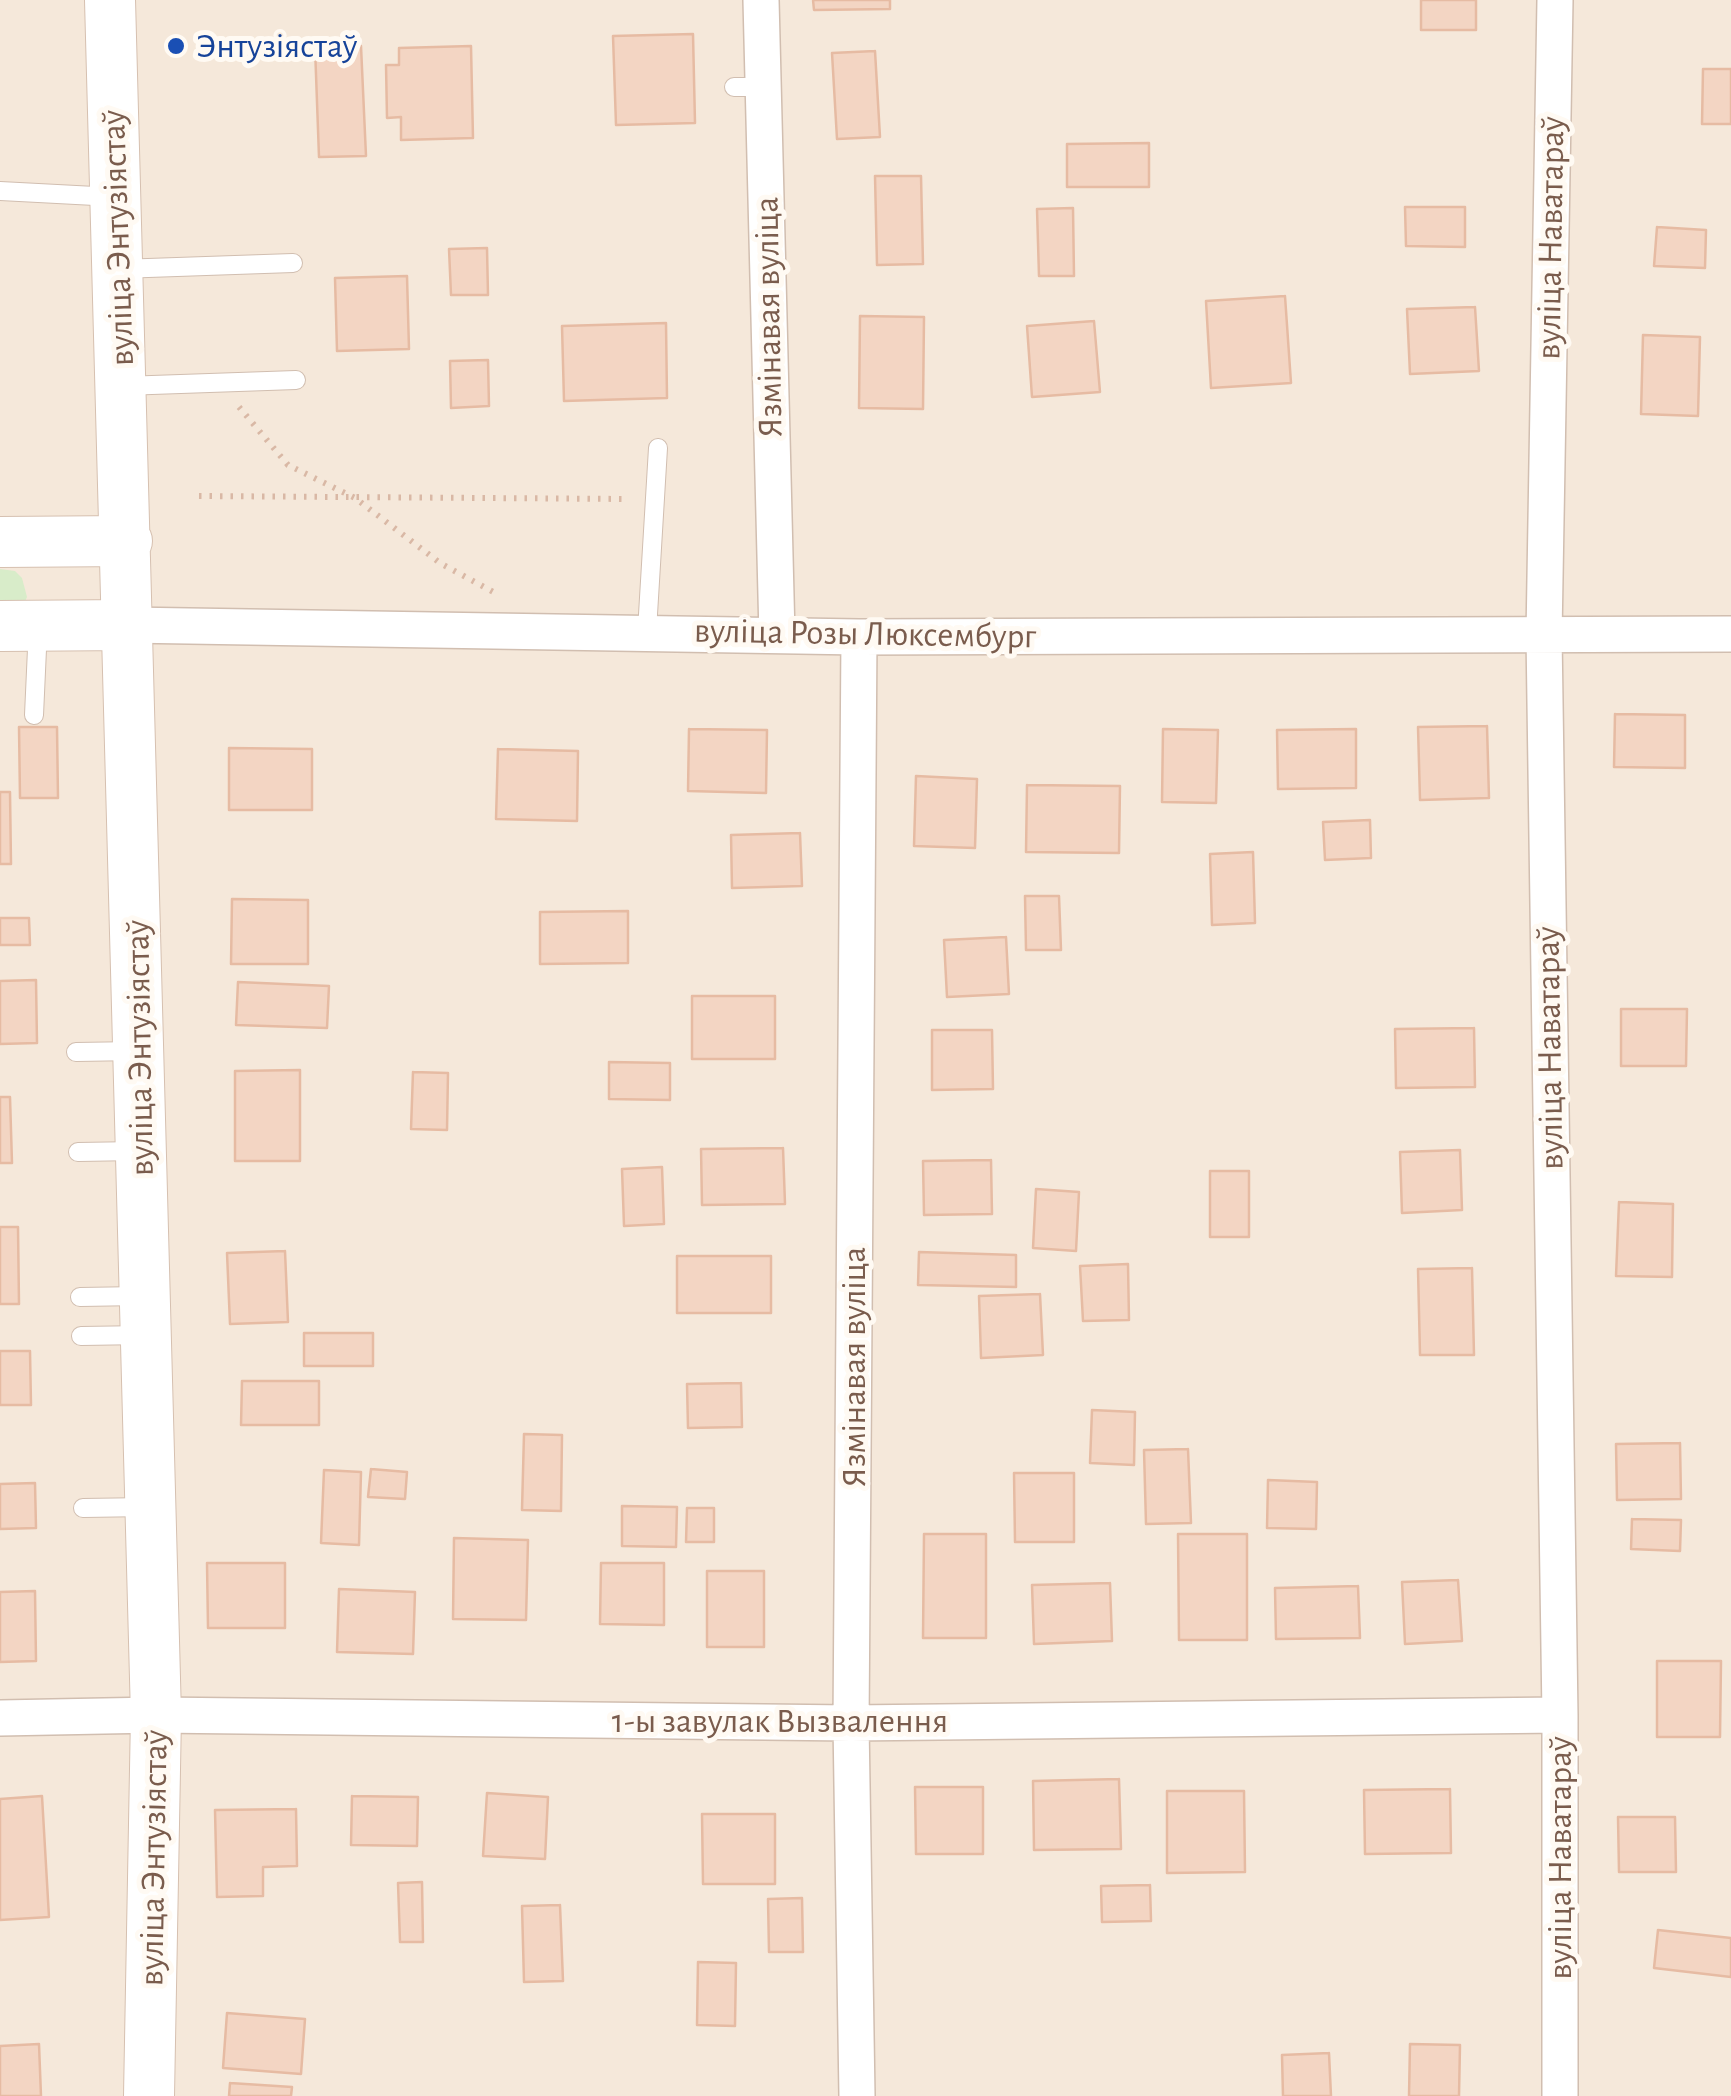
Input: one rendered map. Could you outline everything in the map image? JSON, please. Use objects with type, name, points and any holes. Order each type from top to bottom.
[{"type":"street","name":"вуліца Энтузіястаў","points":[[110,0],[156,1715],[149,2096]]},
{"type":"street","name":"Язмінавая вуліца","points":[[761,0],[749,87],[777,635]]},
{"type":"street","name":"вуліца Наватараў","points":[[1556,0],[1544,635],[1560,1715],[1560,2096]]},
{"type":"street","points":[[0,542],[126,541]]},
{"type":"street","name":"вуліца Розы Люксембург","points":[[19,626],[647,631],[859,637],[1731,634]]},
{"type":"street","name":"Язмінавая вуліца","points":[[857,2096],[852,1723],[859,637]]},
{"type":"street","name":"1-ы завулак Вызвалення","points":[[0,1718],[156,1715],[852,1723],[1560,1715]]},
{"type":"lane","points":[[0,191],[116,198]]},
{"type":"lane","points":[[118,269],[293,262]]},
{"type":"lane","points":[[123,386],[296,380]]},
{"type":"lane","points":[[647,631],[658,448]]},
{"type":"lane","points":[[19,626],[34,715]]},
{"type":"lane","points":[[76,1052],[140,1051]]},
{"type":"lane","points":[[78,1152],[142,1151]]},
{"type":"lane","points":[[80,1296],[146,1316]]},
{"type":"lane","points":[[81,1336],[146,1316]]},
{"type":"lane","points":[[84,1508],[151,1507]]},
{"type":"path","points":[[219,383],[288,465],[355,498],[440,562],[562,630]]},
{"type":"path","points":[[199,496],[656,500]]},
{"type":"shaded area","points":[[0,0],[1731,0],[1731,2096],[0,2096]]},
{"type":"green space","points":[[0,569],[15,571],[22,578],[27,597],[23,606],[0,615]]},
{"type":"building","points":[[813,0],[890,0],[890,9],[814,10]]},
{"type":"building","points":[[1421,0],[1476,0],[1476,30],[1421,30]]},
{"type":"building","points":[[693,34],[695,123],[616,125],[613,36]]},
{"type":"building","points":[[361,46],[366,156],[319,157],[315,47]]},
{"type":"building","points":[[471,46],[473,138],[401,140],[401,117],[387,118],[386,65],[399,65],[399,48]]},
{"type":"building","points":[[875,51],[880,137],[837,139],[832,53]]},
{"type":"building","points":[[1703,69],[1731,69],[1731,124],[1702,124]]},
{"type":"building","points":[[1149,143],[1149,187],[1067,187],[1067,144]]},
{"type":"building","points":[[875,176],[921,176],[923,264],[877,265]]},
{"type":"building","points":[[1405,207],[1465,207],[1465,247],[1406,246]]},
{"type":"building","points":[[1073,208],[1074,276],[1039,276],[1037,209]]},
{"type":"building","points":[[1657,227],[1706,230],[1705,268],[1654,266]]},
{"type":"building","points":[[487,248],[488,295],[451,295],[449,249]]},
{"type":"building","points":[[407,276],[409,349],[337,351],[335,278]]},
{"type":"building","points":[[1285,296],[1291,383],[1211,388],[1206,301]]},
{"type":"building","points":[[1475,307],[1479,371],[1410,374],[1407,309]]},
{"type":"building","points":[[860,316],[924,317],[923,409],[859,408]]},
{"type":"building","points":[[1094,321],[1100,392],[1032,397],[1027,326]]},
{"type":"building","points":[[666,323],[667,398],[564,401],[562,326]]},
{"type":"building","points":[[1643,335],[1700,337],[1698,416],[1641,414]]},
{"type":"building","points":[[488,360],[489,406],[451,408],[450,361]]},
{"type":"building","points":[[1615,714],[1685,715],[1685,768],[1614,767]]},
{"type":"building","points":[[1487,726],[1489,798],[1420,800],[1418,727]]},
{"type":"building","points":[[19,727],[57,727],[58,798],[20,798]]},
{"type":"building","points":[[689,729],[767,730],[766,793],[688,791]]},
{"type":"building","points":[[1163,729],[1218,730],[1216,803],[1162,802]]},
{"type":"building","points":[[1356,729],[1356,788],[1278,789],[1277,730]]},
{"type":"building","points":[[229,748],[312,749],[312,810],[229,810]]},
{"type":"building","points":[[498,749],[578,751],[577,821],[496,819]]},
{"type":"building","points":[[916,776],[977,779],[975,848],[914,846]]},
{"type":"building","points":[[1027,785],[1120,786],[1119,853],[1026,852]]},
{"type":"building","points":[[0,792],[10,792],[11,864],[0,864]]},
{"type":"building","points":[[1370,820],[1371,858],[1325,860],[1323,822]]},
{"type":"building","points":[[800,833],[802,886],[732,888],[731,835]]},
{"type":"building","points":[[1253,852],[1255,923],[1212,925],[1210,854]]},
{"type":"building","points":[[1025,896],[1059,896],[1061,950],[1026,950]]},
{"type":"building","points":[[232,899],[308,900],[308,964],[231,964]]},
{"type":"building","points":[[628,911],[628,963],[540,964],[540,912]]},
{"type":"building","points":[[0,918],[29,918],[30,945],[0,945]]},
{"type":"building","points":[[1006,937],[1009,994],[947,997],[944,940]]},
{"type":"building","points":[[36,980],[37,1043],[0,1044],[0,981]]},
{"type":"building","points":[[238,982],[329,986],[327,1028],[236,1025]]},
{"type":"building","points":[[692,996],[775,996],[775,1059],[692,1059]]},
{"type":"building","points":[[1621,1009],[1687,1009],[1686,1066],[1621,1066]]},
{"type":"building","points":[[1474,1028],[1475,1087],[1396,1088],[1395,1029]]},
{"type":"building","points":[[932,1030],[992,1030],[993,1089],[932,1090]]},
{"type":"building","points":[[609,1062],[670,1063],[670,1100],[609,1099]]},
{"type":"building","points":[[300,1070],[300,1161],[235,1161],[235,1071]]},
{"type":"building","points":[[413,1072],[448,1073],[447,1130],[411,1129]]},
{"type":"building","points":[[0,1097],[10,1097],[12,1163],[0,1163]]},
{"type":"building","points":[[783,1148],[785,1204],[702,1205],[701,1149]]},
{"type":"building","points":[[1460,1150],[1462,1210],[1402,1213],[1400,1152]]},
{"type":"building","points":[[991,1160],[992,1214],[924,1215],[923,1161]]},
{"type":"building","points":[[662,1167],[664,1224],[624,1226],[622,1169]]},
{"type":"building","points":[[1210,1171],[1249,1171],[1249,1237],[1210,1237]]},
{"type":"building","points":[[1036,1189],[1079,1192],[1076,1251],[1033,1248]]},
{"type":"building","points":[[1619,1202],[1673,1204],[1672,1277],[1616,1276]]},
{"type":"building","points":[[0,1227],[18,1227],[19,1304],[0,1304]]},
{"type":"building","points":[[285,1251],[288,1322],[230,1324],[227,1253]]},
{"type":"building","points":[[919,1252],[1016,1255],[1016,1287],[918,1285]]},
{"type":"building","points":[[677,1256],[771,1256],[771,1313],[677,1313]]},
{"type":"building","points":[[1128,1264],[1129,1320],[1083,1321],[1080,1266]]},
{"type":"building","points":[[1472,1268],[1474,1355],[1420,1355],[1418,1269]]},
{"type":"building","points":[[1040,1294],[1043,1355],[981,1358],[979,1296]]},
{"type":"building","points":[[304,1333],[373,1333],[373,1366],[304,1366]]},
{"type":"building","points":[[0,1351],[30,1351],[31,1405],[0,1405]]},
{"type":"building","points":[[242,1381],[319,1381],[319,1425],[241,1425]]},
{"type":"building","points":[[741,1383],[742,1427],[688,1428],[687,1384]]},
{"type":"building","points":[[1092,1410],[1135,1412],[1134,1465],[1090,1463]]},
{"type":"building","points":[[524,1434],[562,1435],[561,1511],[522,1510]]},
{"type":"building","points":[[1680,1443],[1681,1499],[1617,1500],[1616,1444]]},
{"type":"building","points":[[1188,1449],[1191,1523],[1146,1524],[1144,1450]]},
{"type":"building","points":[[371,1469],[407,1472],[405,1499],[368,1497]]},
{"type":"building","points":[[324,1470],[361,1472],[359,1545],[321,1543]]},
{"type":"building","points":[[1014,1473],[1074,1473],[1074,1542],[1015,1542]]},
{"type":"building","points":[[1268,1480],[1317,1482],[1316,1529],[1267,1528]]},
{"type":"building","points":[[35,1483],[36,1528],[0,1529],[0,1484]]},
{"type":"building","points":[[622,1506],[677,1507],[676,1547],[622,1546]]},
{"type":"building","points":[[687,1508],[714,1508],[714,1542],[686,1542]]},
{"type":"building","points":[[1632,1519],[1681,1520],[1680,1551],[1631,1549]]},
{"type":"building","points":[[924,1534],[986,1534],[986,1638],[923,1638]]},
{"type":"building","points":[[1178,1534],[1247,1534],[1247,1640],[1179,1640]]},
{"type":"building","points":[[454,1538],[528,1540],[526,1620],[453,1619]]},
{"type":"building","points":[[207,1563],[285,1563],[285,1628],[208,1628]]},
{"type":"building","points":[[601,1563],[664,1563],[664,1625],[600,1624]]},
{"type":"building","points":[[707,1571],[764,1571],[764,1647],[707,1647]]},
{"type":"building","points":[[1458,1580],[1462,1641],[1405,1644],[1402,1582]]},
{"type":"building","points":[[1110,1583],[1112,1641],[1034,1644],[1032,1585]]},
{"type":"building","points":[[1358,1586],[1360,1638],[1276,1639],[1275,1588]]},
{"type":"building","points":[[339,1589],[415,1592],[413,1654],[337,1652]]},
{"type":"building","points":[[35,1591],[36,1661],[0,1662],[0,1592]]},
{"type":"building","points":[[1657,1661],[1721,1661],[1720,1737],[1657,1737]]},
{"type":"building","points":[[1119,1779],[1121,1849],[1034,1850],[1033,1781]]},
{"type":"building","points":[[915,1787],[983,1787],[983,1854],[916,1854]]},
{"type":"building","points":[[1450,1789],[1451,1853],[1365,1854],[1364,1790]]},
{"type":"building","points":[[1167,1791],[1244,1791],[1245,1872],[1167,1873]]},
{"type":"building","points":[[487,1793],[548,1797],[545,1859],[483,1856]]},
{"type":"building","points":[[42,1796],[49,1917],[0,1920],[0,1799]]},
{"type":"building","points":[[352,1796],[418,1797],[417,1846],[351,1845]]},
{"type":"building","points":[[296,1809],[297,1866],[263,1867],[263,1896],[217,1897],[215,1810]]},
{"type":"building","points":[[702,1814],[775,1814],[775,1884],[703,1884]]},
{"type":"building","points":[[1618,1817],[1675,1817],[1676,1872],[1619,1872]]},
{"type":"building","points":[[422,1882],[423,1942],[400,1942],[398,1883]]},
{"type":"building","points":[[1150,1885],[1151,1921],[1102,1922],[1101,1886]]},
{"type":"building","points":[[802,1898],[803,1952],[769,1952],[768,1899]]},
{"type":"building","points":[[560,1905],[563,1981],[524,1982],[522,1906]]},
{"type":"building","points":[[1658,1930],[1731,1938],[1731,1977],[1654,1968]]},
{"type":"building","points":[[698,1962],[736,1963],[735,2026],[697,2025]]},
{"type":"building","points":[[227,2013],[305,2019],[301,2074],[223,2068]]},
{"type":"building","points":[[39,2044],[41,2096],[0,2096],[0,2046]]},
{"type":"building","points":[[1410,2044],[1460,2045],[1459,2096],[1409,2096]]},
{"type":"building","points":[[1329,2053],[1331,2096],[1283,2096],[1282,2055]]},
{"type":"building","points":[[230,2083],[292,2087],[291,2096],[229,2096]]},
{"type":"place","name":"Энтузіястаў","points":[[176,46]]}]
